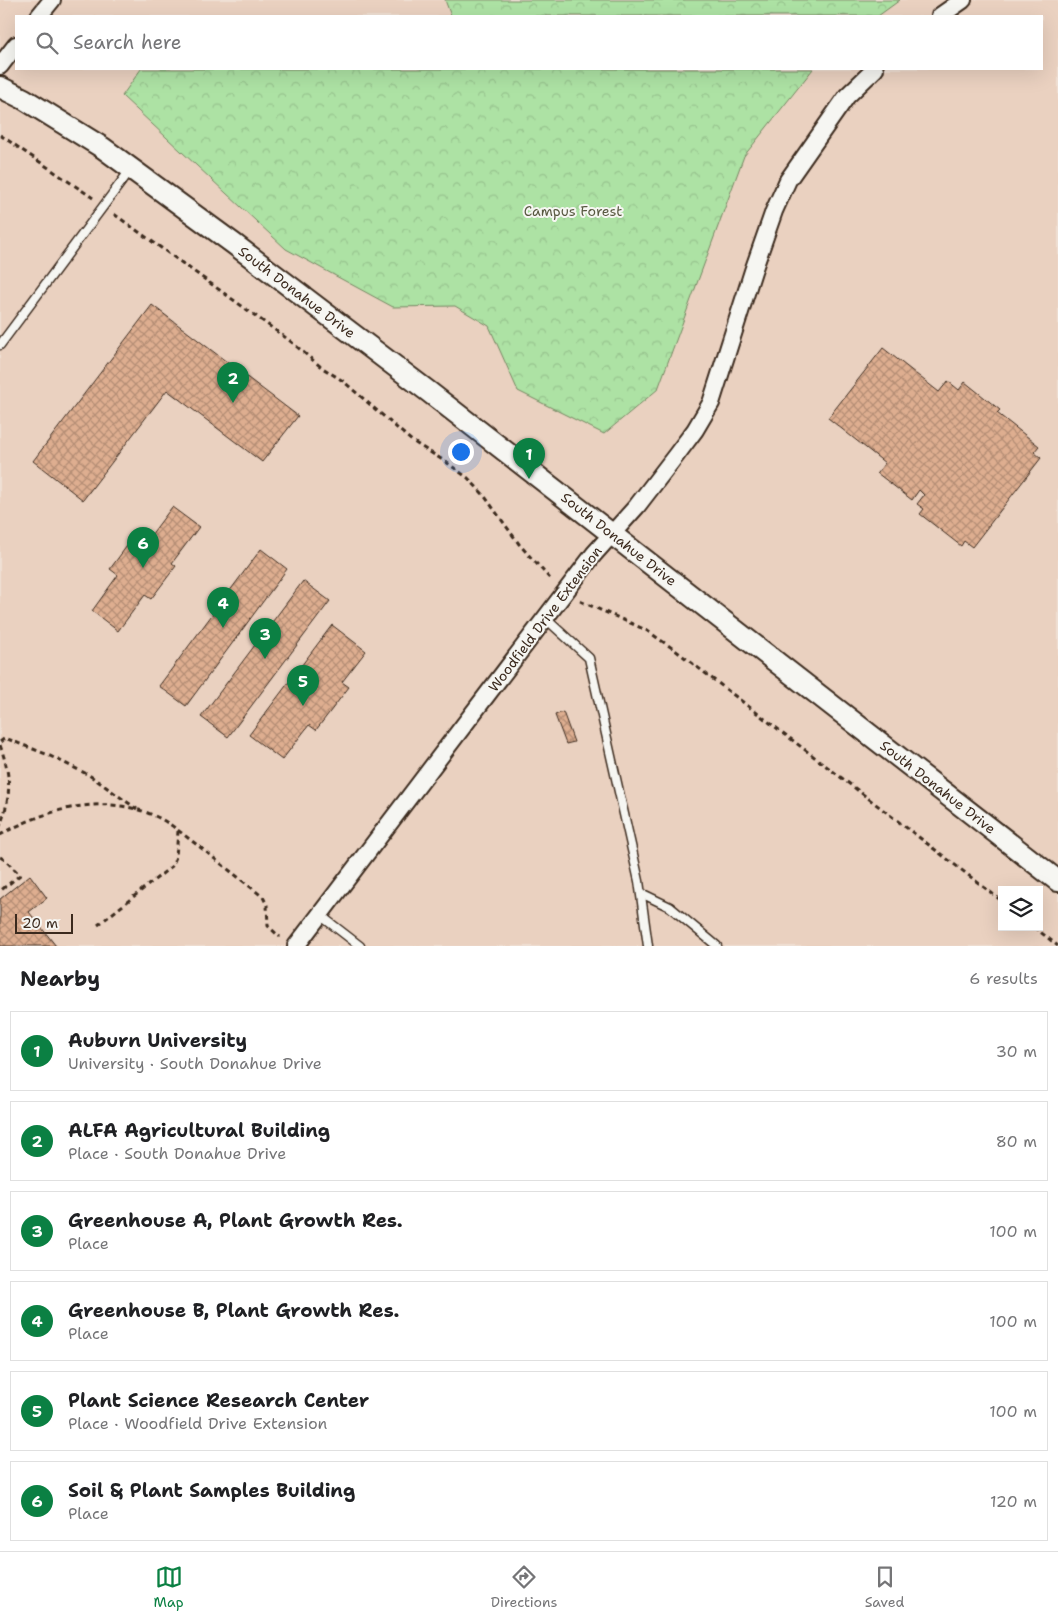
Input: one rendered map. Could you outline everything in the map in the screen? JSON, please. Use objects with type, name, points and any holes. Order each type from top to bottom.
[{"type":"street","points":[[40,15],[52,0]]},
{"type":"street","points":[[941,15],[963,0]]},
{"type":"street","points":[[0,66],[15,46]]},
{"type":"street","name":"Woodfield Drive Extension","points":[[296,946],[594,554],[636,506],[695,430],[712,403],[753,271],[774,211],[788,180],[847,96],[874,70]]},
{"type":"street","name":"South Donahue Drive","points":[[0,87],[24,99],[103,148],[234,244],[422,386],[1058,881]]},
{"type":"lane","points":[[0,344],[131,169]]},
{"type":"lane","points":[[545,618],[589,658],[641,893],[648,946]]},
{"type":"lane","points":[[641,893],[670,907],[717,946]]},
{"type":"lane","points":[[320,915],[360,946]]},
{"type":"path","points":[[0,135],[96,200]]},
{"type":"path","points":[[110,211],[289,340],[321,367],[343,381],[412,441],[468,478],[483,494],[524,550],[554,584]]},
{"type":"path","points":[[576,600],[646,630],[675,650],[998,898]]},
{"type":"path","points":[[0,742],[5,738],[63,762],[89,775],[140,811]]},
{"type":"path","points":[[0,746],[8,767],[10,793],[0,826]]},
{"type":"path","points":[[0,835],[43,815],[72,808],[99,805],[127,807],[156,816],[178,830],[263,897],[267,904],[268,926],[280,937]]},
{"type":"path","points":[[98,925],[172,866],[176,857],[178,830]]},
{"type":"path","points":[[0,857],[20,875],[0,891]]},
{"type":"path","points":[[1039,931],[1058,946]]},
{"type":"shaded area","points":[[0,0],[1058,0],[1058,946],[0,946]]},
{"type":"green space","points":[[445,0],[900,0],[879,15],[451,15]]},
{"type":"green space","name":"Campus Forest","points":[[140,70],[812,70],[744,156],[658,389],[604,434],[518,391],[489,326],[455,306],[393,307],[286,249],[122,96]]},
{"type":"building","points":[[152,305],[298,416],[262,462],[167,390],[83,500],[33,461]]},
{"type":"building","points":[[883,348],[939,392],[948,381],[959,390],[965,382],[1000,410],[997,413],[1039,446],[1034,452],[1041,458],[972,547],[964,541],[961,546],[920,514],[924,509],[917,504],[924,495],[919,490],[912,500],[877,473],[885,463],[828,418]]},
{"type":"building","points":[[172,507],[199,527],[172,563],[176,566],[151,599],[145,595],[118,631],[92,611],[118,575],[110,569],[135,535],[145,543]]},
{"type":"building","points":[[261,549],[287,569],[186,706],[159,686]]},
{"type":"building","points":[[303,581],[330,601],[228,737],[201,717]]},
{"type":"building","points":[[332,625],[366,651],[342,682],[349,687],[316,730],[309,725],[282,760],[249,735]]},
{"type":"building","points":[[563,712],[574,742],[566,744],[555,715]]},
{"type":"building","points":[[30,875],[47,898],[29,912],[56,946],[0,946],[0,899]]},
{"type":"place","name":"ALFA Agricultural Building","points":[[233,403]]},
{"type":"place","name":"Auburn University","points":[[529,479]]},
{"type":"place","name":"Soil & Plant Samples Building","points":[[143,568]]},
{"type":"place","name":"Greenhouse B, Plant Growth Res.","points":[[223,628]]},
{"type":"place","name":"Greenhouse A, Plant Growth Res.","points":[[265,659]]},
{"type":"place","name":"Plant Science Research Center","points":[[303,706]]}]
